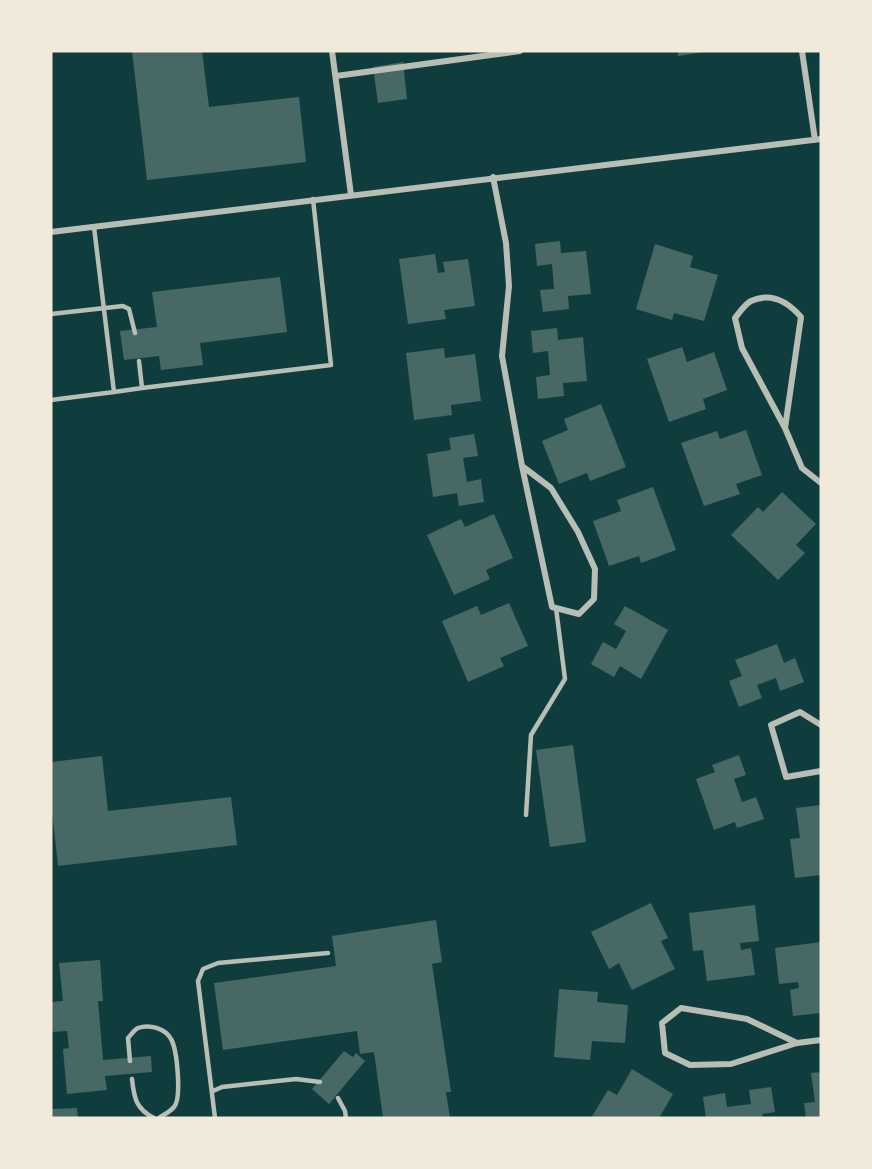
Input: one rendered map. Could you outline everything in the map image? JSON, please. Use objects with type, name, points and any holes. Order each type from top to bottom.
[{"type":"street","points":[[332,51],[351,195]]},
{"type":"street","points":[[336,76],[520,51]]},
{"type":"street","points":[[51,232],[493,177],[818,140],[802,51]]},
{"type":"street","points":[[493,177],[506,243],[508,286],[502,356],[522,466],[552,607],[579,614],[594,599],[595,569],[578,532],[550,488],[522,466]]},
{"type":"street","points":[[785,428],[801,317],[791,305],[770,297],[750,302],[735,318],[742,348],[785,428],[802,468],[821,483]]},
{"type":"street","points":[[821,725],[800,712],[771,724],[786,777],[821,771]]},
{"type":"street","points":[[797,1043],[747,1019],[681,1008],[662,1023],[665,1053],[690,1065],[731,1064],[797,1043],[821,1040]]},
{"type":"lane","points":[[51,400],[331,365],[313,199]]},
{"type":"lane","points":[[94,226],[114,392]]},
{"type":"lane","points":[[51,314],[123,306],[129,309],[135,333]]},
{"type":"lane","points":[[139,361],[142,388]]},
{"type":"lane","points":[[526,815],[531,735],[565,679],[556,608]]},
{"type":"lane","points":[[215,1118],[198,981],[203,969],[218,963],[328,953]]},
{"type":"lane","points":[[130,1061],[128,1038],[136,1029],[148,1026],[164,1030],[172,1039],[179,1084],[179,1098],[175,1107],[157,1118],[142,1112],[134,1099],[132,1079]]},
{"type":"lane","points":[[213,1091],[222,1087],[296,1079],[320,1082]]},
{"type":"lane","points":[[338,1098],[346,1118]]},
{"type":"building","points":[[132,51],[202,51],[209,107],[299,97],[306,162],[147,180]]},
{"type":"building","points":[[678,51],[703,51],[703,52],[678,56]]},
{"type":"building","points":[[403,62],[407,99],[378,103],[373,67]]},
{"type":"building","points":[[560,241],[561,253],[586,251],[591,294],[568,296],[569,309],[543,312],[540,290],[554,289],[552,264],[537,266],[535,244]]},
{"type":"building","points":[[655,244],[693,256],[690,267],[718,275],[704,321],[674,313],[672,320],[636,309]]},
{"type":"building","points":[[435,254],[438,273],[445,272],[443,262],[468,259],[475,306],[444,310],[446,319],[408,324],[399,259]]},
{"type":"building","points":[[280,277],[287,332],[200,343],[203,365],[161,370],[159,356],[124,360],[120,331],[157,327],[152,292]]},
{"type":"building","points":[[557,328],[558,340],[583,337],[587,381],[563,383],[564,396],[538,399],[536,377],[550,375],[548,351],[533,353],[531,331]]},
{"type":"building","points":[[682,347],[687,362],[714,352],[727,390],[703,399],[706,409],[669,422],[647,359]]},
{"type":"building","points":[[444,348],[445,358],[475,354],[481,401],[451,405],[452,415],[414,420],[406,353]]},
{"type":"building","points":[[601,404],[626,467],[590,481],[587,473],[559,484],[542,441],[568,430],[564,419]]},
{"type":"building","points":[[746,430],[762,475],[736,484],[740,494],[704,506],[681,443],[717,431],[720,439]]},
{"type":"building","points":[[474,434],[478,456],[463,458],[467,482],[481,479],[484,502],[459,506],[457,493],[433,497],[427,454],[451,450],[449,438]]},
{"type":"building","points":[[653,487],[676,550],[641,563],[639,556],[609,566],[593,521],[621,511],[617,500]]},
{"type":"building","points":[[782,492],[816,524],[796,545],[805,553],[778,580],[731,535],[758,507],[763,512]]},
{"type":"building","points":[[494,514],[513,558],[486,570],[490,579],[454,595],[427,535],[461,519],[465,527]]},
{"type":"building","points":[[509,603],[528,646],[500,658],[504,666],[468,682],[442,621],[477,606],[481,615]]},
{"type":"building","points":[[625,606],[668,630],[641,679],[620,666],[614,677],[591,664],[603,642],[616,649],[626,631],[614,624]]},
{"type":"building","points":[[777,644],[784,663],[795,658],[804,682],[780,691],[776,678],[757,685],[762,698],[739,707],[729,681],[742,676],[735,660]]},
{"type":"building","points":[[573,745],[586,842],[550,847],[536,750]]},
{"type":"building","points":[[739,755],[746,775],[734,779],[742,802],[756,797],[764,819],[737,828],[735,822],[714,830],[696,779],[715,772],[712,765]]},
{"type":"building","points":[[102,756],[108,811],[231,797],[237,845],[58,866],[51,803],[51,762]]},
{"type":"building","points":[[821,805],[821,875],[795,878],[790,839],[800,838],[796,808]]},
{"type":"building","points":[[651,903],[668,938],[661,941],[675,969],[632,990],[619,963],[609,969],[591,932]]},
{"type":"building","points":[[755,905],[759,941],[740,943],[741,950],[751,948],[755,975],[707,981],[703,950],[693,951],[689,913]]},
{"type":"building","points":[[436,920],[442,962],[432,964],[451,1092],[446,1092],[450,1118],[383,1118],[374,1052],[360,1054],[357,1031],[223,1050],[214,983],[336,966],[332,936]]},
{"type":"building","points":[[821,942],[821,1013],[793,1016],[790,990],[799,988],[798,982],[779,984],[775,948]]},
{"type":"building","points":[[100,960],[103,1001],[98,1001],[103,1060],[151,1056],[152,1072],[105,1076],[107,1090],[67,1094],[63,1049],[69,1048],[67,1031],[51,1032],[51,1002],[63,1001],[59,963]]},
{"type":"building","points":[[559,989],[598,992],[597,1002],[628,1005],[625,1043],[592,1041],[590,1060],[554,1057]]},
{"type":"building","points":[[344,1051],[353,1057],[356,1053],[365,1061],[329,1104],[312,1089]]},
{"type":"building","points":[[632,1069],[673,1094],[659,1118],[591,1118],[608,1090],[617,1095]]},
{"type":"building","points":[[821,1072],[821,1118],[806,1118],[804,1103],[815,1102],[811,1073]]},
{"type":"building","points":[[771,1087],[775,1112],[762,1114],[763,1118],[706,1118],[703,1097],[725,1093],[727,1107],[751,1104],[749,1090]]},
{"type":"building","points":[[77,1108],[78,1118],[51,1118],[51,1109]]}]
